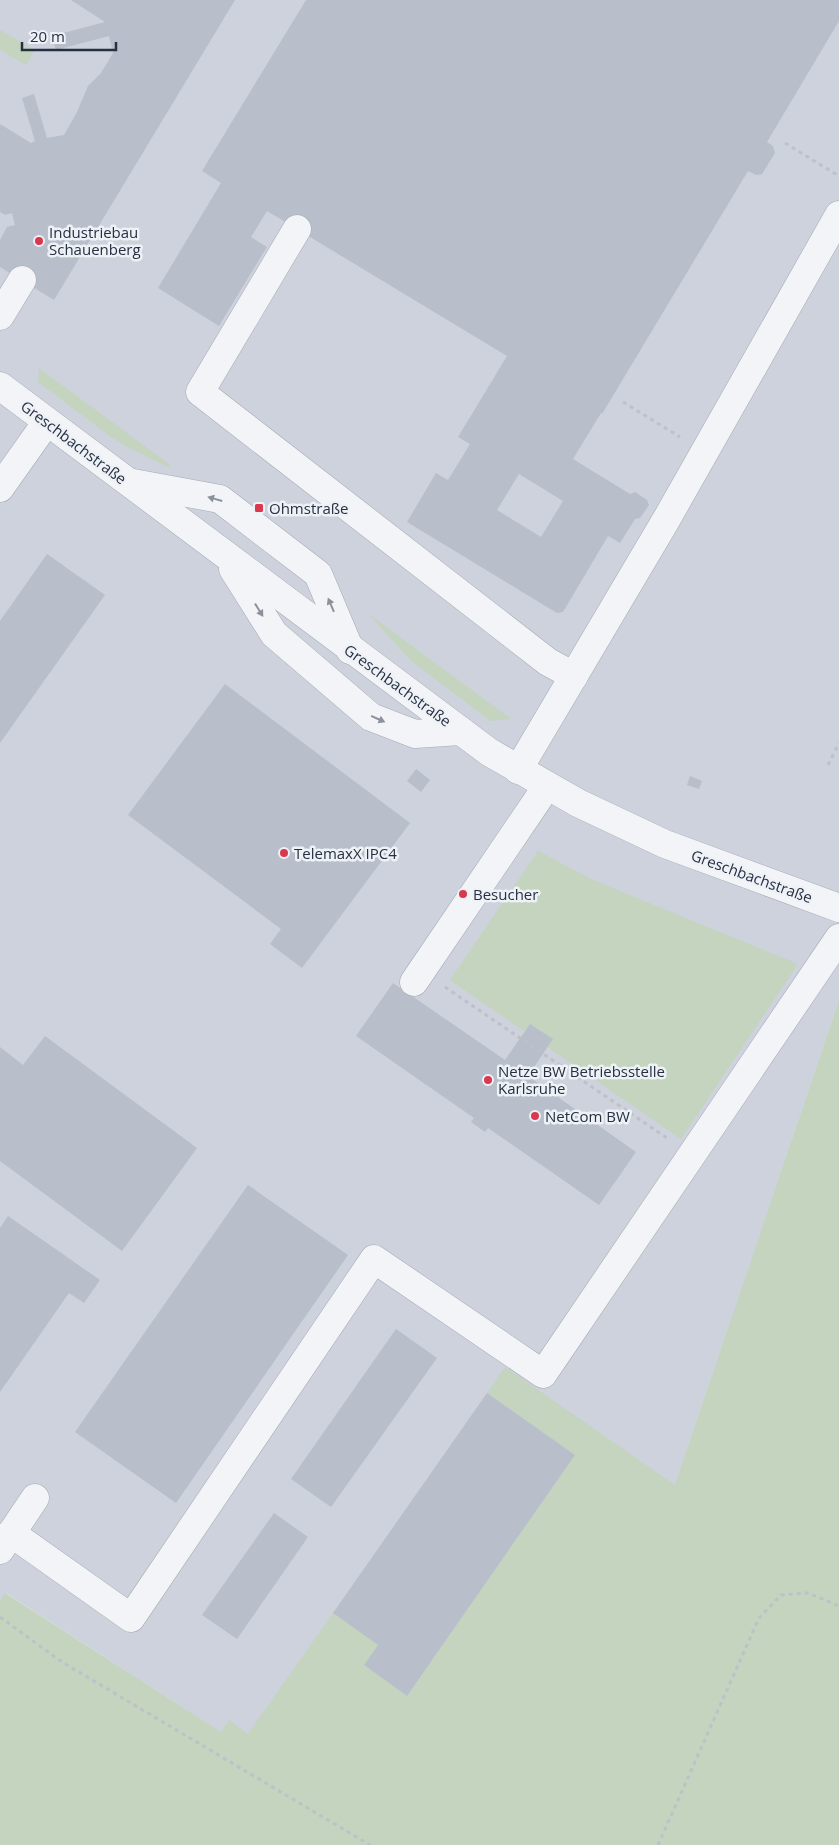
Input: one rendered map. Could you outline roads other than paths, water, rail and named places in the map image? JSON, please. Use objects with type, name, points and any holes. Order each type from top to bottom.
[{"type":"street","points":[[518,770],[666,520],[839,215]]},
{"type":"street","points":[[297,228],[200,392],[548,662],[574,676]]},
{"type":"street","points":[[0,316],[22,280]]},
{"type":"street","name":"Greschbachstraße","points":[[0,386],[350,650],[518,770],[578,803],[666,844],[839,908]]},
{"type":"street","points":[[0,488],[46,422]]},
{"type":"street","points":[[126,482],[220,499],[318,574],[350,650]]},
{"type":"street","points":[[224,554],[274,634],[371,716],[415,734],[462,731]]},
{"type":"street","points":[[418,977],[547,786]]},
{"type":"street","points":[[35,1498],[6,1542],[131,1618],[374,1259],[543,1374],[839,938]]},
{"type":"place","name":"Industriebau Schauenberg","points":[[39,241]]},
{"type":"place","name":"Ohmstraße","points":[[259,508]]},
{"type":"place","name":"TelemaxX IPC4","points":[[284,853]]},
{"type":"place","name":"Besucher","points":[[463,894]]},
{"type":"place","name":"Netze BW Betriebsstelle Karlsruhe","points":[[488,1080]]},
{"type":"place","name":"NetCom BW","points":[[535,1116]]}]
